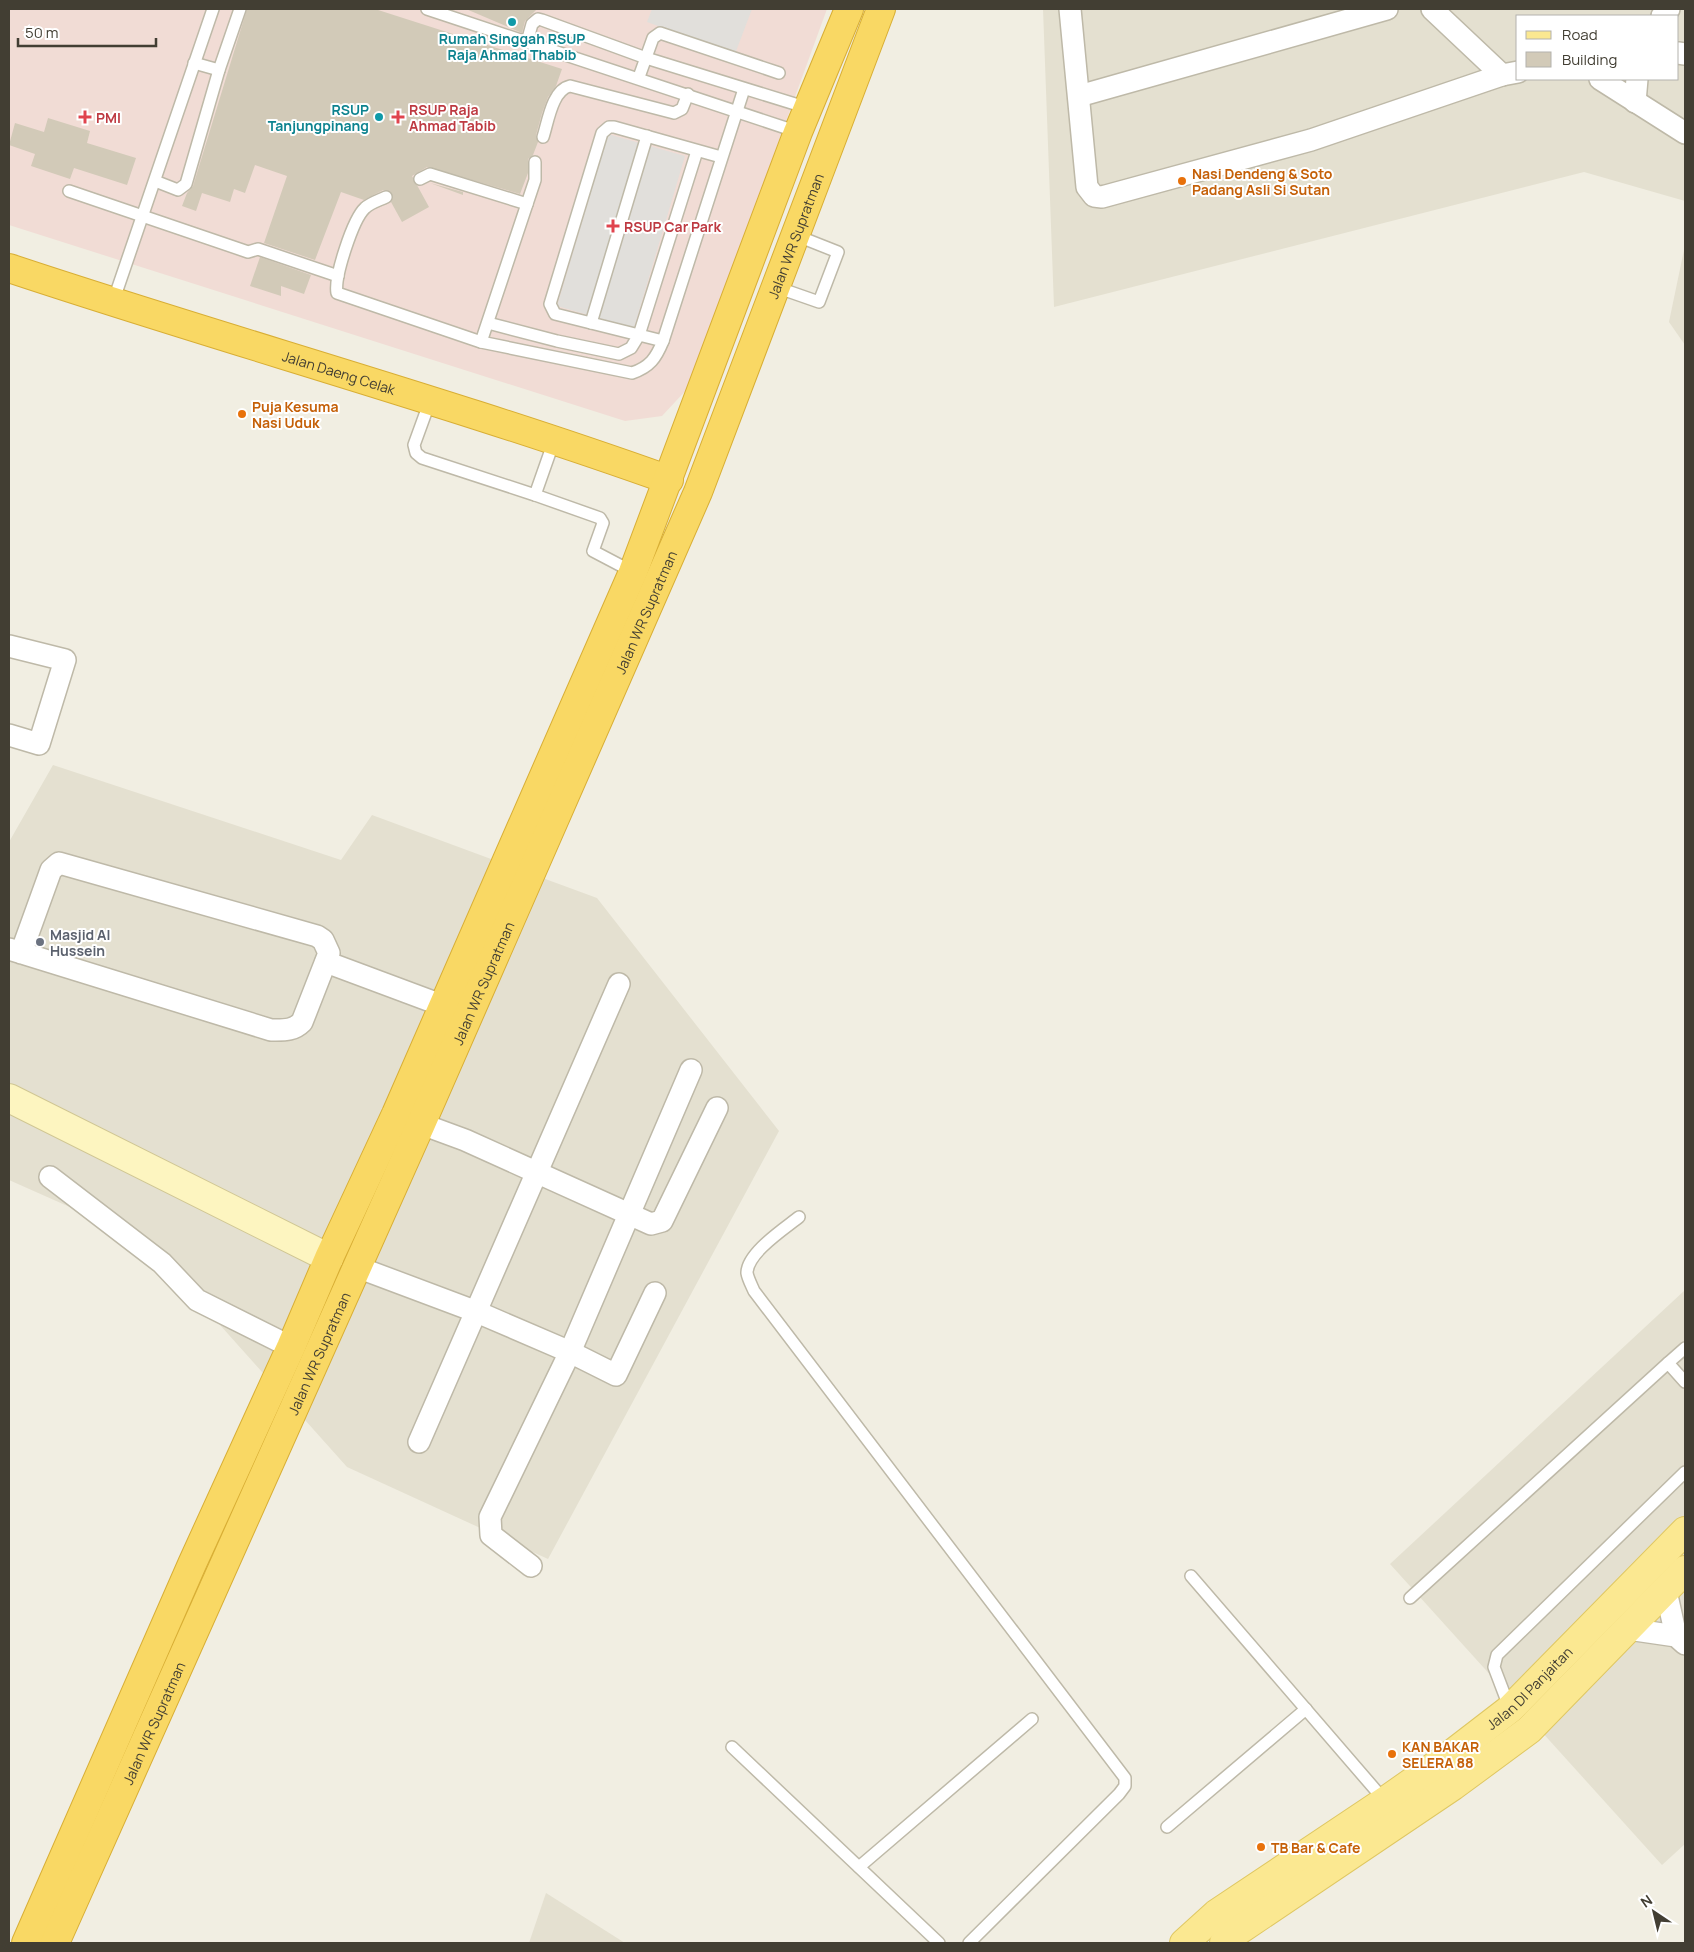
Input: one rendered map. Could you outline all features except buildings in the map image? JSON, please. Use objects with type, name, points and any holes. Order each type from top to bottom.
[{"type":"highway","name":"Jalan WR Supratman","points":[[55,1943],[358,1267],[380,1213],[444,1006],[634,572],[803,120],[849,9]]},
{"type":"highway","name":"Jalan WR Supratman","points":[[26,1943],[192,1564],[291,1347],[329,1258],[355,1203],[408,1119],[698,492],[881,9]]},
{"type":"highway","name":"Jalan Daeng Celak","points":[[9,268],[113,302],[430,399],[554,439],[669,480]]},
{"type":"highway","points":[[355,1203],[380,1213]]},
{"type":"main road","name":"Jalan DI Panjaitan","points":[[1184,1943],[1216,1914],[1385,1801],[1449,1756],[1510,1708],[1685,1531]]},
{"type":"main road","points":[[1224,1943],[1232,1935],[1453,1786],[1529,1730],[1685,1570]]},
{"type":"main road","points":[[1617,1600],[1630,1628]]},
{"type":"main road","points":[[1596,1621],[1630,1628]]},
{"type":"street","points":[[1070,9],[1087,187],[1094,196],[1102,197],[1311,140],[1510,74]]},
{"type":"street","points":[[1078,96],[1387,9]]},
{"type":"street","points":[[1432,9],[1510,74]]},
{"type":"street","points":[[1602,80],[1685,133]]},
{"type":"street","points":[[1635,102],[1637,80]]},
{"type":"street","points":[[9,646],[65,660],[39,744],[9,735]]},
{"type":"street","points":[[59,863],[317,936],[327,947],[329,953],[302,1022],[287,1031],[271,1030],[15,951],[52,870],[59,863]]},
{"type":"street","points":[[326,962],[444,1006]]},
{"type":"street","points":[[419,1442],[619,984]]},
{"type":"street","points":[[532,1566],[491,1535],[490,1517],[570,1352],[631,1214],[690,1070]]},
{"type":"street","points":[[9,1098],[329,1258]]},
{"type":"street","points":[[408,1119],[465,1140],[651,1224],[662,1220],[717,1108]]},
{"type":"street","points":[[50,1176],[162,1263],[197,1300],[291,1347]]},
{"type":"street","points":[[358,1267],[477,1312],[570,1352],[616,1375],[655,1293]]},
{"type":"street","points":[[1630,1628],[1681,1640],[1666,1590]]},
{"type":"lane","points":[[113,302],[213,9]]},
{"type":"lane","points":[[154,181],[178,190],[186,184],[219,70],[240,9]]},
{"type":"lane","points":[[426,9],[639,77],[735,111],[803,120]]},
{"type":"lane","points":[[527,42],[532,24],[538,19],[646,58],[744,89],[803,120]]},
{"type":"lane","points":[[639,77],[653,38],[660,33],[779,74]]},
{"type":"lane","points":[[194,64],[219,70]]},
{"type":"lane","points":[[542,137],[558,93],[564,87],[570,86],[674,113],[682,109],[688,94]]},
{"type":"lane","points":[[386,197],[365,207],[355,226],[335,285],[340,296],[481,342],[632,374],[647,368],[657,357],[735,111],[744,89]]},
{"type":"lane","points":[[663,341],[555,314],[550,304],[602,133],[609,127],[614,127],[721,157]]},
{"type":"lane","points":[[591,323],[647,136]]},
{"type":"lane","points":[[488,323],[557,341],[619,354],[631,348],[639,335],[696,150]]},
{"type":"lane","points":[[481,342],[535,180],[535,162]]},
{"type":"lane","points":[[420,179],[430,174],[527,204]]},
{"type":"lane","points":[[69,191],[248,252],[262,250],[338,276]]},
{"type":"lane","points":[[776,287],[819,302],[838,252],[795,235]]},
{"type":"lane","points":[[430,399],[414,445],[416,453],[422,458],[600,518],[604,523],[593,551],[634,572]]},
{"type":"lane","points":[[535,495],[554,439]]},
{"type":"lane","points":[[799,1217],[756,1253],[749,1263],[747,1274],[754,1291],[1125,1778],[1125,1786],[1119,1794],[969,1943]]},
{"type":"lane","points":[[1410,1598],[1685,1348]]},
{"type":"lane","points":[[1668,1363],[1685,1382]]},
{"type":"lane","points":[[1510,1708],[1494,1667],[1497,1655],[1685,1472]]},
{"type":"lane","points":[[1191,1576],[1385,1801]]},
{"type":"lane","points":[[1167,1827],[1306,1709]]},
{"type":"lane","points":[[859,1867],[1032,1719]]},
{"type":"lane","points":[[732,1747],[939,1943]]},
{"type":"shaded area","name":"RSUP Raja Ahmad Tabib","points":[[9,9],[827,9],[689,387],[662,416],[625,421],[9,225]]},
{"type":"shaded area","points":[[652,9],[752,9],[735,54],[647,22]]},
{"type":"shaded area","points":[[1043,9],[1685,9],[1685,201],[1584,172],[1054,307]]},
{"type":"shaded area","points":[[608,134],[685,156],[634,328],[557,306]]},
{"type":"shaded area","points":[[1685,245],[1685,345],[1669,322]]},
{"type":"shaded area","points":[[53,765],[341,860],[372,815],[597,898],[779,1131],[548,1559],[347,1467],[144,1240],[9,1180],[9,842]]},
{"type":"shaded area","points":[[1685,1290],[1685,1844],[1662,1865],[1390,1564]]},
{"type":"shaded area","points":[[546,1893],[625,1943],[529,1943]]},
{"type":"place","name":"Rumah Singgah RSUP Raja Ahmad Thabib","points":[[512,22]]},
{"type":"place","name":"PMI","points":[[85,117]]},
{"type":"place","name":"RSUP Tanjungpinang","points":[[379,117]]},
{"type":"place","name":"RSUP Raja Ahmad Tabib","points":[[398,117]]},
{"type":"place","name":"Nasi Dendeng & Soto Padang Asli Si Sutan","points":[[1182,181]]},
{"type":"place","name":"RSUP Car Park","points":[[613,226]]},
{"type":"place","name":"Puja Kesuma Nasi Uduk","points":[[242,414]]},
{"type":"place","name":"Masjid Al Hussein","points":[[40,942]]},
{"type":"place","name":"KAN BAKAR SELERA 88","points":[[1392,1754]]},
{"type":"place","name":"TB Bar & Cafe","points":[[1261,1847]]}]
